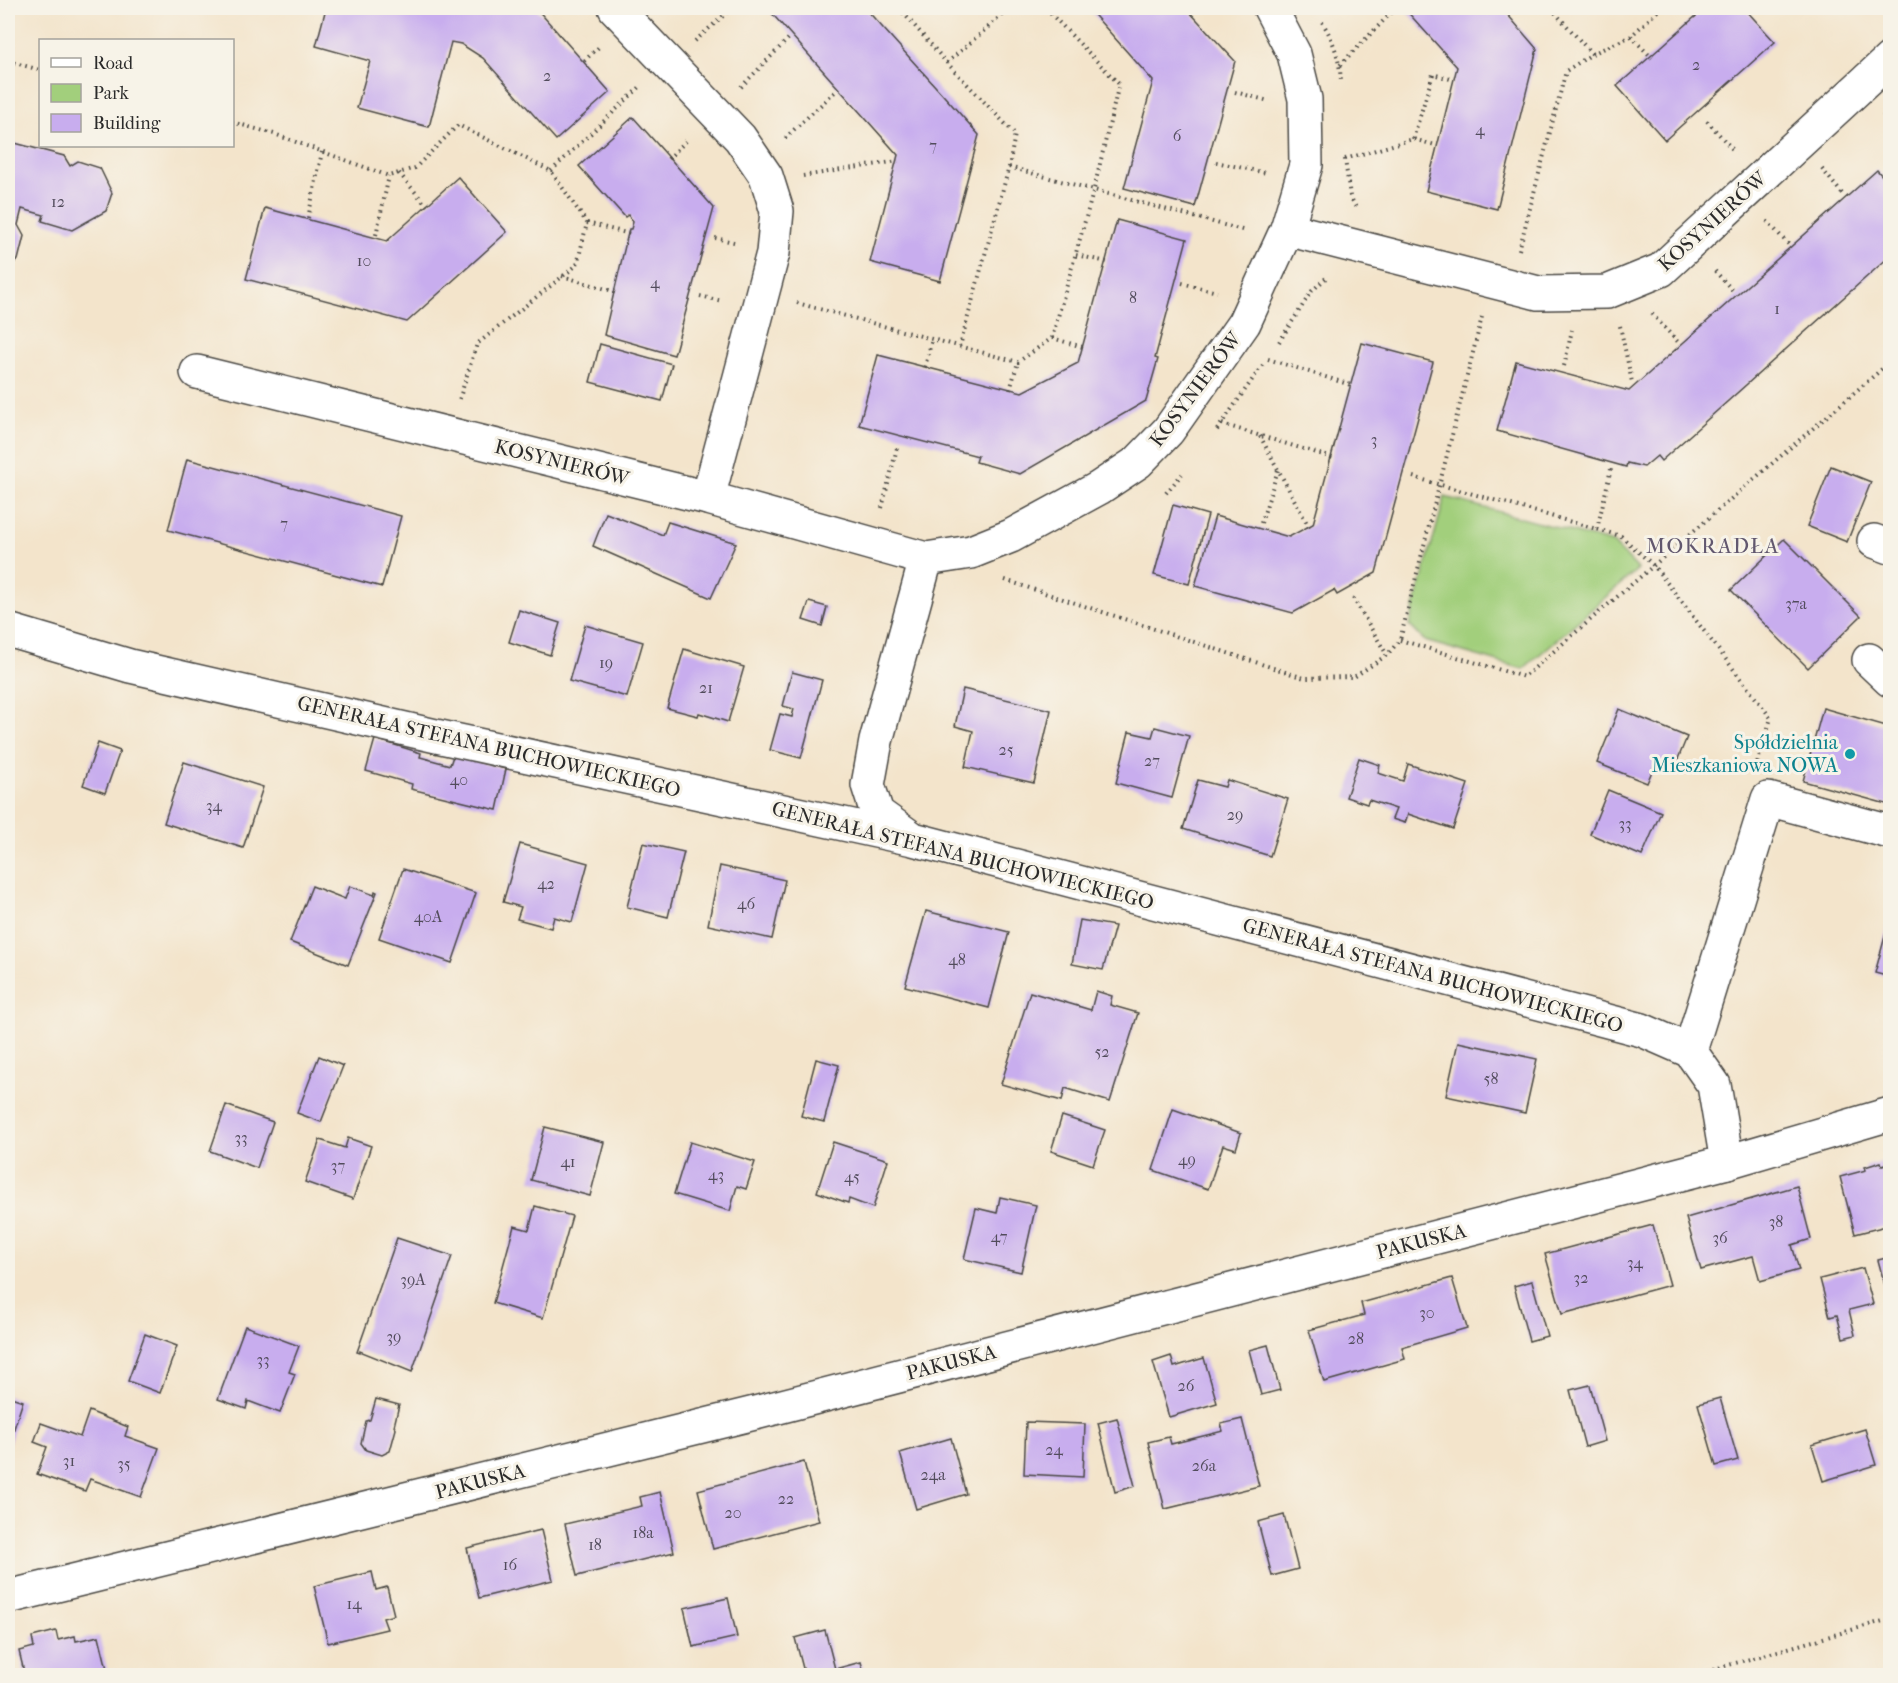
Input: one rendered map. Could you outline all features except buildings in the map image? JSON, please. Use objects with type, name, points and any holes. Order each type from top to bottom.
[{"type":"street","points":[[615,8],[740,138],[766,176],[777,211],[773,253],[708,498]]},
{"type":"street","name":"KOSYNIERÓW","points":[[197,372],[708,498],[926,559],[971,552],[1011,536],[1099,488],[1138,462],[1168,431],[1244,323],[1287,230],[1306,165],[1305,99],[1294,54],[1269,8]]},
{"type":"street","name":"KOSYNIERÓW","points":[[1287,230],[1538,293],[1607,292],[1661,270],[1890,59]]},
{"type":"street","points":[[913,839],[877,813],[868,785],[876,741],[926,559]]},
{"type":"street","name":"GENERAŁA STEFANA BUCHOWIECKIEGO","points":[[8,630],[141,668],[525,755],[913,839],[1642,1030],[1690,1051]]},
{"type":"street","points":[[1727,1162],[1714,1085],[1690,1051],[1768,799],[1890,832]]},
{"type":"street","name":"PAKUSKA","points":[[8,1597],[759,1412],[1727,1162],[1890,1114]]},
{"type":"path","points":[[702,49],[694,41],[732,8]]},
{"type":"path","points":[[899,8],[947,63],[1015,134],[1010,167],[960,346]]},
{"type":"path","points":[[947,63],[1010,8]]},
{"type":"path","points":[[1010,390],[1018,362],[1052,338],[1094,189],[1119,84],[1045,8]]},
{"type":"path","points":[[1340,65],[1396,8]]},
{"type":"path","points":[[1551,8],[1592,54]]},
{"type":"path","points":[[1518,254],[1566,71],[1592,54],[1631,36],[1661,8]]},
{"type":"path","points":[[1687,8],[1696,17]]},
{"type":"path","points":[[1317,15],[1328,31],[1340,65],[1341,88]]},
{"type":"path","points":[[738,90],[791,36]]},
{"type":"path","points":[[1631,36],[1652,58]]},
{"type":"path","points":[[8,61],[39,70]]},
{"type":"path","points":[[1413,140],[1433,74],[1450,79]]},
{"type":"path","points":[[551,171],[648,80]]},
{"type":"path","points":[[777,135],[782,141],[837,90]]},
{"type":"path","points":[[1235,92],[1277,103]]},
{"type":"path","points":[[1881,112],[1890,122]]},
{"type":"path","points":[[1707,122],[1738,155]]},
{"type":"path","points":[[234,123],[274,134],[389,176],[415,168],[458,125],[551,171],[587,223],[630,234]]},
{"type":"path","points":[[668,159],[694,133]]},
{"type":"path","points":[[1361,217],[1350,196],[1345,159],[1413,140],[1435,145]]},
{"type":"path","points":[[308,218],[322,152]]},
{"type":"path","points":[[802,176],[898,161]]},
{"type":"path","points":[[1216,162],[1273,175]]},
{"type":"path","points":[[1820,166],[1845,196]]},
{"type":"path","points":[[798,167],[805,187]]},
{"type":"path","points":[[1010,167],[1252,232]]},
{"type":"path","points":[[399,173],[427,206]]},
{"type":"path","points":[[376,235],[389,176]]},
{"type":"path","points":[[1763,216],[1789,245]]},
{"type":"path","points":[[458,404],[477,344],[577,265],[587,223]]},
{"type":"path","points":[[1076,255],[1107,262]]},
{"type":"path","points":[[1709,264],[1734,292]]},
{"type":"path","points":[[562,276],[616,292]]},
{"type":"path","points":[[1182,284],[1225,294]]},
{"type":"path","points":[[799,292],[796,303],[1018,362]]},
{"type":"path","points":[[1003,579],[1304,678],[1354,676],[1387,655],[1400,640],[1484,311]]},
{"type":"path","points":[[1651,313],[1678,342]]},
{"type":"path","points":[[1620,326],[1632,382]]},
{"type":"path","points":[[1564,366],[1572,330]]},
{"type":"path","points":[[1052,338],[1086,348]]},
{"type":"path","points":[[925,367],[932,339]]},
{"type":"path","points":[[1268,358],[1351,385]]},
{"type":"path","points":[[1400,640],[1524,677],[1890,362]]},
{"type":"path","points":[[1222,424],[1333,458]]},
{"type":"path","points":[[1260,435],[1309,527]]},
{"type":"path","points":[[881,512],[898,444]]},
{"type":"path","points":[[1261,523],[1278,469]]},
{"type":"path","points":[[1597,529],[1611,469]]},
{"type":"path","points":[[1413,477],[1621,536],[1654,566],[1771,718],[1753,775]]},
{"type":"path","points":[[1353,598],[1387,655]]},
{"type":"path","points":[[1690,1676],[1890,1619]]},
{"type":"green space","points":[[1445,497],[1613,543],[1638,569],[1523,669],[1425,641],[1409,625]]},
{"type":"place","name":"Spółdzielnia Mieszkaniowa NOWA","points":[[1850,754]]},
{"type":"district","name":"MOKRADŁA","points":[[1713,546]]}]
